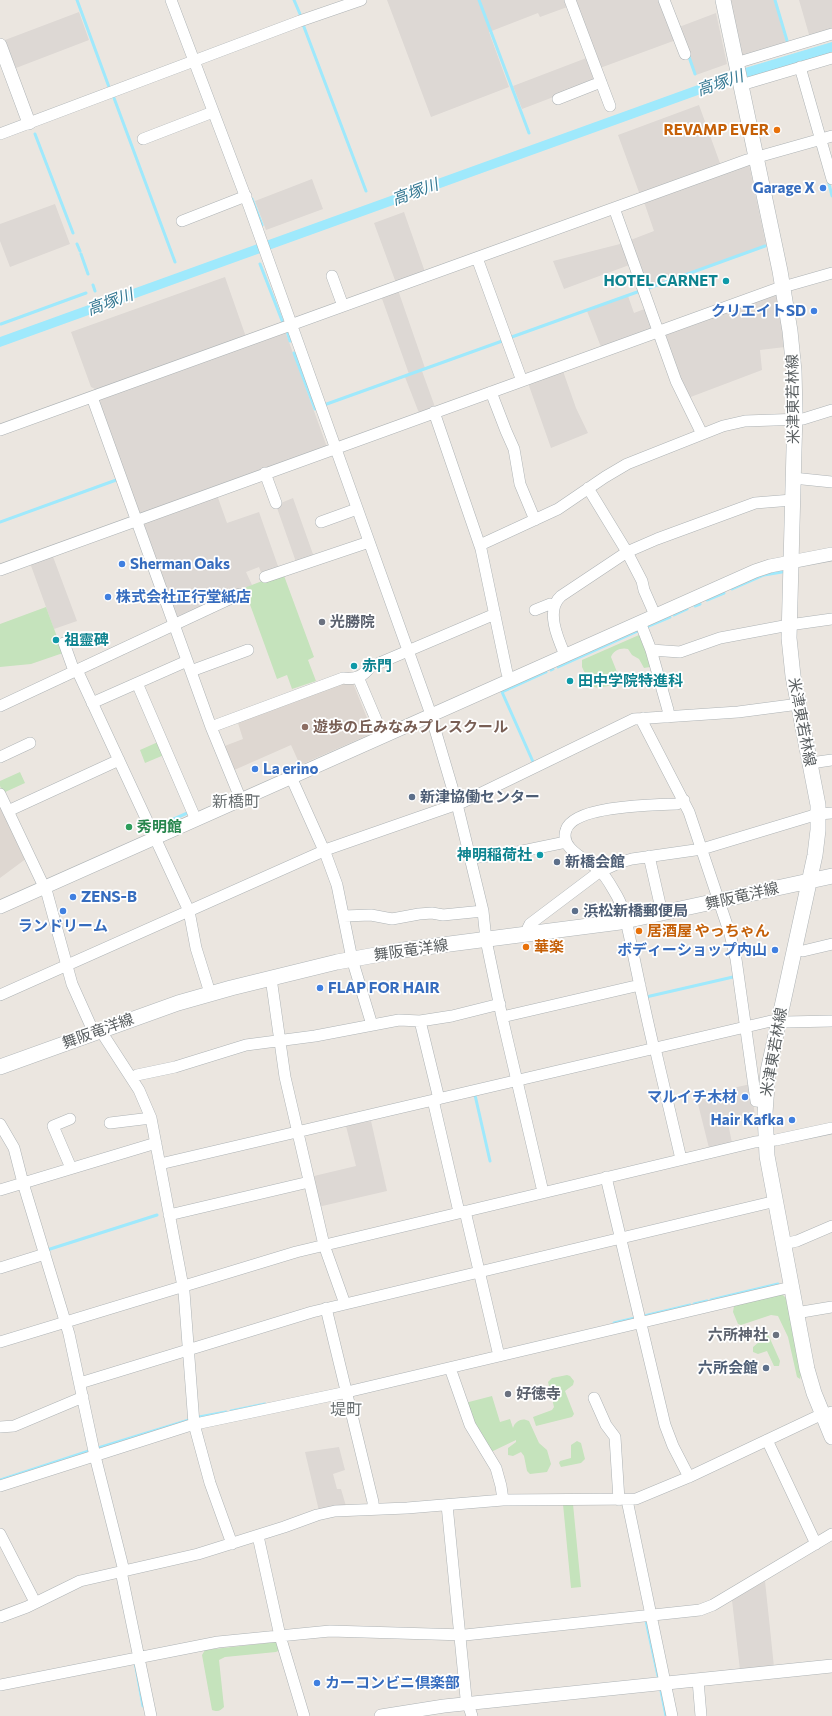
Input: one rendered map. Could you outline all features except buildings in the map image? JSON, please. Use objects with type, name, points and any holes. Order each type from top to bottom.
[{"type":"main road","name":"米津東若林線","points":[[723,0],[783,287],[792,350],[795,419],[788,625],[791,663],[816,793],[825,814],[817,842],[768,1071],[765,1102],[766,1141],[783,1244],[807,1369],[828,1414],[832,1437]]},
{"type":"main road","name":"舞阪竜洋線","points":[[0,1067],[161,1008],[210,993],[352,959],[403,950],[626,921],[832,876]]},
{"type":"street","points":[[171,0],[246,196],[430,716],[457,804],[483,911],[486,940],[502,1017],[543,1192]]},
{"type":"street","points":[[0,134],[300,21],[361,0]]},
{"type":"street","points":[[570,0],[610,106]]},
{"type":"street","points":[[664,0],[685,54]]},
{"type":"street","points":[[736,65],[832,34]]},
{"type":"street","points":[[0,45],[29,123]]},
{"type":"street","points":[[740,84],[832,58]]},
{"type":"street","points":[[800,67],[832,179]]},
{"type":"street","points":[[558,98],[601,82]]},
{"type":"street","points":[[143,139],[213,112]]},
{"type":"street","points":[[0,430],[614,208],[756,158],[832,136]]},
{"type":"street","points":[[182,220],[246,196]]},
{"type":"street","points":[[614,208],[676,381],[702,434]]},
{"type":"street","points":[[478,258],[522,381]]},
{"type":"street","points":[[0,570],[783,287],[832,273]]},
{"type":"street","points":[[332,276],[343,306]]},
{"type":"street","points":[[491,392],[514,449],[520,484],[535,520]]},
{"type":"street","points":[[92,397],[211,727],[240,800]]},
{"type":"street","points":[[480,545],[567,504],[605,477],[632,462],[702,434],[737,422],[803,419],[832,410]]},
{"type":"street","points":[[434,412],[480,545],[508,673],[511,680]]},
{"type":"street","points":[[265,473],[276,503]]},
{"type":"street","points":[[793,478],[832,482]]},
{"type":"street","points":[[588,488],[627,552],[642,580],[655,615]]},
{"type":"street","points":[[565,656],[553,619],[554,605],[561,596],[627,552],[657,539],[755,503],[792,500]]},
{"type":"street","points":[[321,522],[357,509]]},
{"type":"street","points":[[265,577],[369,542]]},
{"type":"street","points":[[0,907],[755,571],[832,554]]},
{"type":"street","points":[[0,706],[240,594]]},
{"type":"street","points":[[535,610],[550,604],[554,605]]},
{"type":"street","points":[[211,727],[343,678],[351,680],[365,674],[370,667],[495,614]]},
{"type":"street","points":[[651,650],[680,652],[720,638],[788,625],[832,619]]},
{"type":"street","points":[[640,622],[651,650],[668,710],[668,717]]},
{"type":"street","points":[[64,644],[189,911],[196,948],[210,993]]},
{"type":"street","points":[[92,704],[137,683],[189,666],[248,650]]},
{"type":"street","points":[[358,677],[383,736]]},
{"type":"street","points":[[137,683],[196,820]]},
{"type":"street","points":[[0,995],[324,851],[457,804],[634,719],[738,712],[799,704]]},
{"type":"street","points":[[642,718],[643,723],[684,800],[719,901],[733,946],[756,1101],[765,1102]]},
{"type":"street","points":[[0,757],[30,743]]},
{"type":"street","points":[[8,811],[119,760]]},
{"type":"street","points":[[811,763],[832,760]]},
{"type":"street","points":[[291,778],[324,851],[337,885],[352,959],[372,1025]]},
{"type":"street","points":[[0,794],[44,887],[75,994],[98,1031],[104,1036],[132,1078],[142,1096],[151,1118],[183,1286],[194,1424],[210,1483],[232,1544]]},
{"type":"street","points":[[681,1160],[626,921],[619,901],[600,871],[581,858],[566,842],[565,836],[568,826],[576,819],[590,814],[628,806],[677,804],[684,800]]},
{"type":"street","points":[[529,934],[528,928],[530,924],[600,871],[621,862],[649,856],[702,849],[825,814]]},
{"type":"street","points":[[470,858],[512,853],[566,842]]},
{"type":"street","points":[[649,856],[662,913]]},
{"type":"street","points":[[344,916],[371,915],[392,919],[419,914],[432,913],[444,915],[483,911]]},
{"type":"street","points":[[794,949],[803,951],[832,944]]},
{"type":"street","points":[[271,978],[284,1072],[324,1245],[345,1304]]},
{"type":"street","points":[[502,1017],[640,985]]},
{"type":"street","points":[[132,1078],[137,1075],[175,1067],[242,1046],[280,1039],[315,1036],[399,1020],[420,1021],[460,1014],[500,1004]]},
{"type":"street","points":[[420,1021],[436,1100],[462,1212],[479,1272],[499,1356]]},
{"type":"street","points":[[160,1164],[771,1021],[832,1021]]},
{"type":"street","points":[[110,1123],[151,1118]]},
{"type":"street","points":[[70,1119],[53,1126],[71,1168]]},
{"type":"street","points":[[0,1124],[14,1148],[23,1183],[66,1322],[95,1456],[123,1567],[122,1576],[151,1716]]},
{"type":"street","points":[[0,1342],[279,1256],[755,1142],[832,1128]]},
{"type":"street","points":[[0,1190],[156,1143]]},
{"type":"street","points":[[606,1177],[667,1432],[689,1477]]},
{"type":"street","points":[[169,1215],[309,1182]]},
{"type":"street","points":[[80,1383],[326,1308],[776,1201]]},
{"type":"street","points":[[783,1244],[796,1241],[832,1226]]},
{"type":"street","points":[[0,1268],[45,1254]]},
{"type":"street","points":[[0,1486],[194,1424],[347,1392],[791,1287]]},
{"type":"street","points":[[796,1314],[832,1306]]},
{"type":"street","points":[[326,1308],[373,1502],[373,1509]]},
{"type":"street","points":[[450,1368],[470,1425],[496,1468],[503,1500]]},
{"type":"street","points":[[0,1427],[14,1426],[83,1397]]},
{"type":"street","points":[[594,1398],[606,1425],[615,1437],[623,1500],[651,1616],[672,1716]]},
{"type":"street","points":[[0,1617],[75,1583],[174,1560],[232,1544],[326,1512],[407,1508],[503,1500],[623,1500],[645,1496],[767,1440],[828,1414]]},
{"type":"street","points":[[767,1440],[816,1544]]},
{"type":"street","points":[[446,1505],[466,1698],[470,1710]]},
{"type":"street","points":[[0,1534],[35,1602]]},
{"type":"street","points":[[0,1685],[207,1643],[330,1631],[460,1635],[693,1611],[707,1608],[832,1534]]},
{"type":"street","points":[[258,1536],[280,1636],[304,1716]]},
{"type":"street","points":[[381,1716],[470,1710],[665,1683],[832,1666]]},
{"type":"street","points":[[698,1680],[701,1716]]},
{"type":"shaded area","points":[[387,0],[568,0],[570,6],[540,17],[538,13],[489,32],[509,87],[431,117]]},
{"type":"shaded area","points":[[575,0],[661,0],[676,40],[600,68]]},
{"type":"shaded area","points":[[730,0],[774,0],[787,45],[742,58]]},
{"type":"shaded area","points":[[799,0],[832,0],[832,31],[810,38]]},
{"type":"shaded area","points":[[79,12],[89,40],[16,68],[5,40]]},
{"type":"shaded area","points":[[716,13],[727,64],[696,75],[679,27]]},
{"type":"shaded area","points":[[589,57],[598,80],[522,109],[513,86]]},
{"type":"shaded area","points":[[699,105],[721,166],[640,195],[618,135]]},
{"type":"shaded area","points":[[749,164],[766,245],[645,289],[628,241],[654,231],[644,202]]},
{"type":"shaded area","points":[[312,179],[323,209],[266,230],[255,201]]},
{"type":"shaded area","points":[[55,204],[70,244],[10,267],[0,241],[0,224]]},
{"type":"shaded area","points":[[404,212],[425,272],[396,283],[374,223]]},
{"type":"shaded area","points":[[624,243],[632,264],[564,289],[553,261]]},
{"type":"shaded area","points":[[225,277],[246,337],[99,391],[91,387],[71,332]]},
{"type":"shaded area","points":[[398,290],[425,368],[409,374],[381,296]]},
{"type":"shaded area","points":[[775,294],[778,295],[785,347],[760,350],[762,370],[688,398],[665,334]]},
{"type":"shaded area","points":[[628,296],[634,313],[647,308],[654,328],[601,347],[587,311]]},
{"type":"shaded area","points":[[285,331],[327,447],[140,515],[96,399]]},
{"type":"shaded area","points":[[422,371],[435,407],[419,413],[405,377]]},
{"type":"shaded area","points":[[563,371],[576,408],[588,433],[551,448],[528,383]]},
{"type":"shaded area","points":[[217,495],[227,523],[259,512],[279,569],[262,575],[259,567],[246,572],[252,585],[176,621],[143,522]]},
{"type":"shaded area","points":[[293,498],[314,557],[296,562],[276,505]]},
{"type":"shaded area","points":[[52,554],[77,621],[54,629],[30,563]]},
{"type":"shaded area","name":"遊歩の丘みなみプレスクール","points":[[343,681],[353,683],[373,733],[300,765],[291,745],[232,771],[222,747],[243,739],[237,720]]},
{"type":"shaded area","points":[[0,803],[27,858],[0,878]]},
{"type":"shaded area","points":[[751,1084],[755,1117],[728,1123],[732,1143],[709,1148],[696,1096]]},
{"type":"shaded area","points":[[371,1121],[387,1191],[318,1207],[314,1176],[356,1166],[346,1126]]},
{"type":"shaded area","points":[[339,1447],[345,1470],[333,1474],[337,1489],[341,1489],[346,1506],[319,1511],[305,1452]]},
{"type":"shaded area","points":[[765,1581],[774,1667],[740,1670],[732,1600]]},
{"type":"green space","points":[[283,573],[314,657],[308,660],[316,681],[292,689],[287,675],[277,679],[244,588]]},
{"type":"green space","points":[[46,607],[63,653],[31,664],[0,667],[0,624]]},
{"type":"green space","points":[[639,635],[642,636],[650,667],[644,668],[639,659],[632,655],[628,649],[621,649],[616,651],[611,657],[619,677],[620,681],[618,684],[598,688],[591,686],[582,667],[582,660]]},
{"type":"green space","points":[[158,742],[164,755],[145,763],[140,750]]},
{"type":"green space","points":[[20,772],[25,783],[3,793],[0,786],[0,781]]},
{"type":"green space","points":[[782,1294],[787,1299],[801,1375],[800,1379],[797,1377],[788,1337],[778,1316],[771,1315],[741,1325],[738,1324],[733,1312],[734,1306]]},
{"type":"green space","points":[[764,1329],[767,1332],[780,1361],[779,1366],[774,1366],[767,1351],[758,1354],[753,1352],[753,1347],[759,1342],[758,1333]]},
{"type":"green space","points":[[567,1375],[574,1381],[573,1385],[565,1391],[574,1414],[572,1417],[536,1426],[533,1417],[552,1410],[554,1407],[548,1382],[552,1378]]},
{"type":"green space","points":[[492,1396],[500,1422],[510,1419],[513,1428],[515,1423],[519,1420],[524,1419],[529,1421],[539,1443],[547,1450],[551,1464],[547,1472],[530,1474],[527,1471],[524,1456],[521,1452],[513,1456],[508,1455],[508,1448],[516,1442],[516,1440],[491,1452],[476,1429],[465,1403]]},
{"type":"green space","points":[[577,1441],[581,1443],[585,1459],[581,1463],[561,1467],[559,1463],[560,1461],[571,1458],[571,1445]]},
{"type":"green space","points":[[563,1504],[573,1504],[581,1587],[571,1588]]},
{"type":"green space","points":[[276,1642],[279,1643],[280,1650],[276,1652],[225,1657],[219,1660],[224,1707],[219,1711],[212,1710],[202,1655],[205,1650]]},
{"type":"water","name":"高塚川","points":[[832,42],[832,53],[734,82],[0,347],[0,337],[745,68]]},
{"type":"water","points":[[188,811],[189,814],[155,829],[154,826]]},
{"type":"waterway","points":[[77,0],[109,87]]},
{"type":"waterway","points":[[294,0],[300,14]]},
{"type":"waterway","points":[[479,0],[529,133]]},
{"type":"waterway","points":[[775,0],[788,44]]},
{"type":"waterway","points":[[304,27],[366,191]]},
{"type":"waterway","name":"高塚川","points":[[688,54],[695,74]]},
{"type":"waterway","points":[[114,98],[175,262]]},
{"type":"waterway","points":[[35,134],[73,233]]},
{"type":"waterway","points":[[828,180],[832,196]]},
{"type":"waterway","points":[[252,199],[262,225]]},
{"type":"waterway","points":[[77,244],[80,251]]},
{"type":"waterway","points":[[646,289],[765,246]]},
{"type":"waterway","points":[[81,254],[88,274]]},
{"type":"waterway","points":[[260,264],[283,323]]},
{"type":"waterway","name":"高塚川","points":[[93,285],[95,291]]},
{"type":"waterway","points":[[509,338],[640,291]]},
{"type":"waterway","name":"高塚川","points":[[1,324],[86,293]]},
{"type":"waterway","points":[[287,331],[290,341]]},
{"type":"waterway","points":[[324,405],[505,340]]},
{"type":"waterway","points":[[294,353],[315,409],[316,408]]},
{"type":"waterway","points":[[0,522],[119,479]]},
{"type":"waterway","points":[[732,589],[764,575],[782,572]]},
{"type":"waterway","points":[[707,600],[724,593]]},
{"type":"waterway","points":[[695,606],[700,604]]},
{"type":"waterway","points":[[674,615],[687,609]]},
{"type":"waterway","points":[[646,627],[670,617]]},
{"type":"waterway","points":[[558,667],[640,630]]},
{"type":"waterway","points":[[534,764],[502,692],[546,672]]},
{"type":"waterway","points":[[646,997],[733,977]]},
{"type":"waterway","points":[[475,1095],[490,1161]]},
{"type":"waterway","points":[[47,1250],[157,1215]]},
{"type":"waterway","points":[[711,1300],[778,1284]]},
{"type":"waterway","points":[[694,1304],[707,1301]]},
{"type":"waterway","points":[[644,1316],[690,1305]]},
{"type":"waterway","points":[[614,1323],[635,1318]]},
{"type":"waterway","points":[[231,1411],[265,1404]]},
{"type":"waterway","points":[[199,1417],[226,1412]]},
{"type":"waterway","points":[[98,1448],[189,1420]]},
{"type":"waterway","points":[[0,1480],[89,1451]]},
{"type":"waterway","points":[[646,1621],[658,1676]]},
{"type":"waterway","points":[[135,1662],[143,1706]]},
{"type":"waterway","points":[[661,1691],[666,1716]]},
{"type":"place","name":"REVAMP EVER","points":[[777,130]]},
{"type":"place","name":"Garage X","points":[[823,188]]},
{"type":"place","name":"HOTEL CARNET","points":[[726,281]]},
{"type":"place","name":"クリエイトSD","points":[[814,311]]},
{"type":"place","name":"Sherman Oaks","points":[[122,564]]},
{"type":"place","name":"株式会社正行堂紙店","points":[[108,597]]},
{"type":"place","name":"光勝院","points":[[322,622]]},
{"type":"place","name":"祖靈碑","points":[[56,640]]},
{"type":"place","name":"赤門","points":[[354,666]]},
{"type":"place","name":"田中学院特進科","points":[[570,681]]},
{"type":"place","name":"遊歩の丘みなみプレスクール","points":[[305,727]]},
{"type":"place","name":"La erino","points":[[255,769]]},
{"type":"place","name":"新津協働センター","points":[[412,797]]},
{"type":"place","name":"秀明館","points":[[129,827]]},
{"type":"place","name":"神明稲荷社","points":[[540,855]]},
{"type":"place","name":"新橋会館","points":[[557,862]]},
{"type":"place","name":"ZENS-B","points":[[73,897]]},
{"type":"place","name":"ランドリーム","points":[[63,911]]},
{"type":"place","name":"浜松新橋郵便局","points":[[575,911]]},
{"type":"place","name":"居酒屋 やっちゃん","points":[[639,931]]},
{"type":"place","name":"華楽","points":[[526,947]]},
{"type":"place","name":"ボディーショップ内山","points":[[775,950]]},
{"type":"place","name":"FLAP FOR HAIR","points":[[320,988]]},
{"type":"place","name":"マルイチ木材","points":[[745,1097]]},
{"type":"place","name":"Hair Kafka","points":[[792,1120]]},
{"type":"place","name":"六所神社","points":[[776,1335]]},
{"type":"place","name":"六所会館","points":[[766,1368]]},
{"type":"place","name":"好徳寺","points":[[508,1394]]},
{"type":"place","name":"カーコンビニ倶楽部","points":[[317,1683]]},
{"type":"district","name":"新橋町","points":[[236,802]]},
{"type":"district","name":"堤町","points":[[346,1410]]}]
